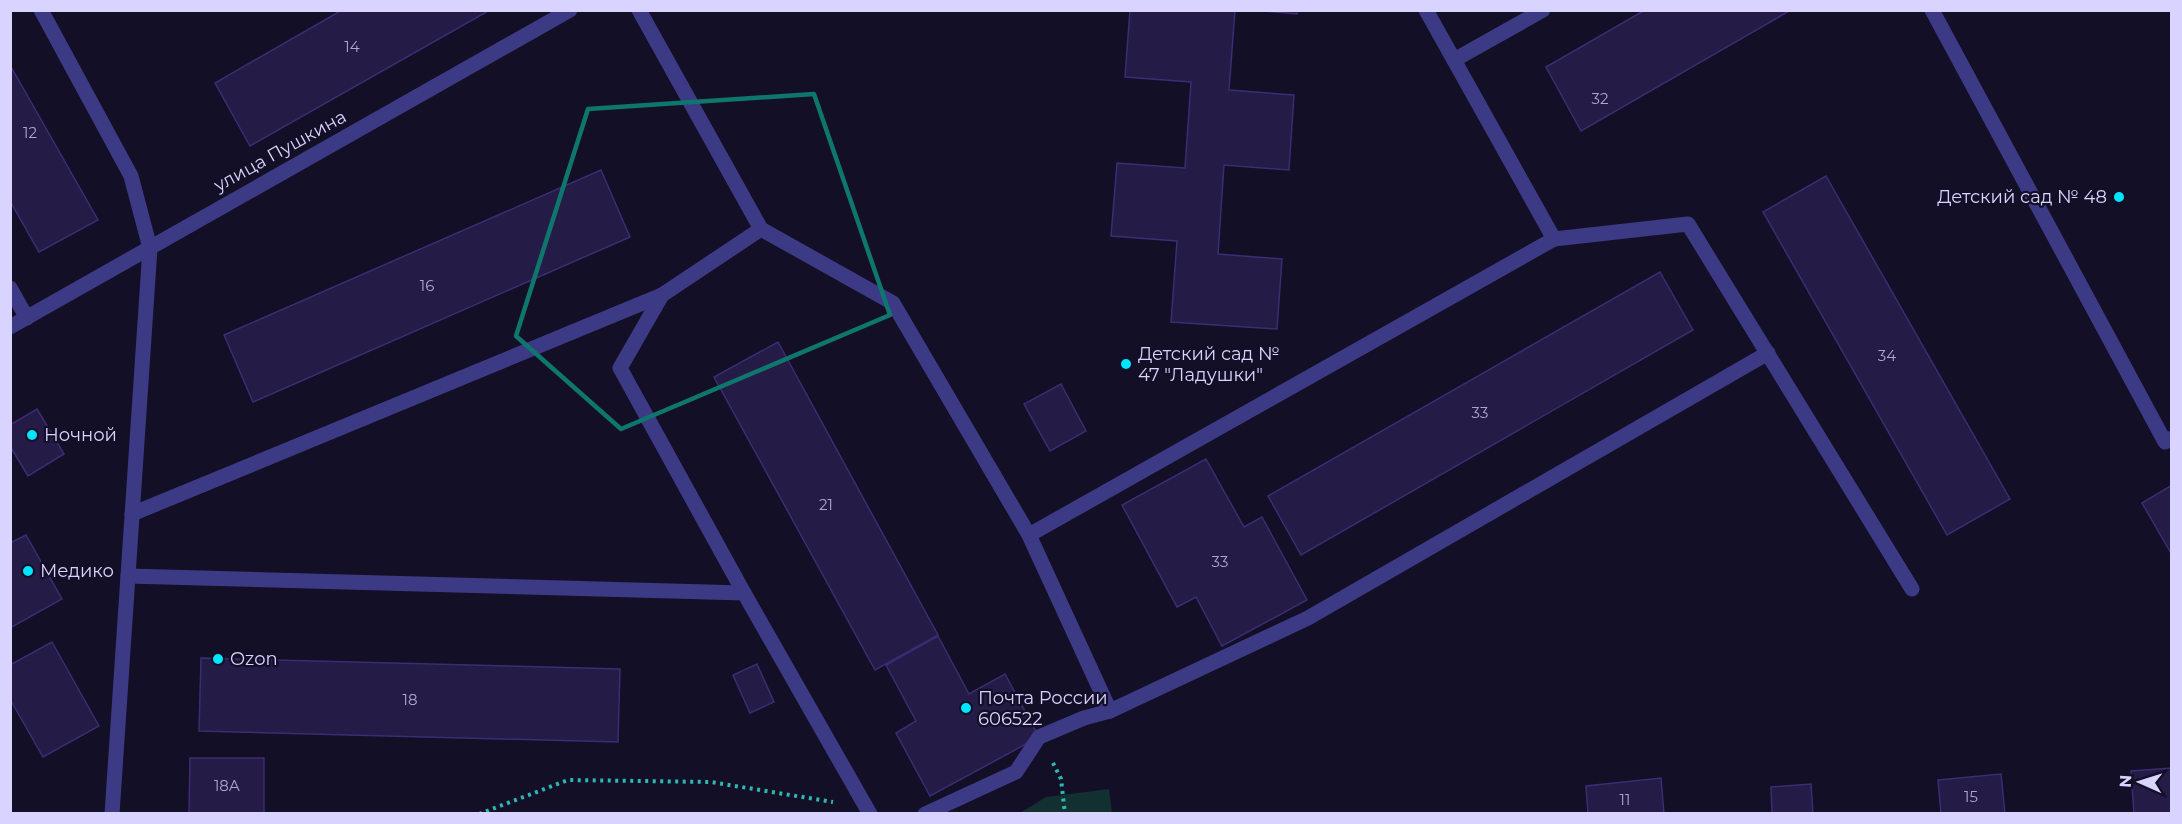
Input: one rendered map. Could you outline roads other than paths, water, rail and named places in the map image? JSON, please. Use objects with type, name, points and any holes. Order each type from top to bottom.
[{"type":"street","points":[[41,10],[131,176],[150,248],[112,813]]},
{"type":"street","name":"улица Пушкина","points":[[10,327],[570,10]]},
{"type":"street","points":[[639,10],[761,229],[893,303],[1029,535],[1110,711]]},
{"type":"street","points":[[1426,10],[1554,238]]},
{"type":"street","points":[[1454,60],[1544,10]]},
{"type":"street","points":[[1932,10],[2165,442],[2172,438]]},
{"type":"street","points":[[1029,535],[1554,238],[1688,224],[1912,589]]},
{"type":"street","points":[[132,514],[662,295],[761,229]]},
{"type":"street","points":[[10,288],[27,318]]},
{"type":"street","points":[[662,295],[620,368],[744,593],[868,810]]},
{"type":"street","points":[[925,813],[1016,772],[1039,737],[1084,718],[1110,711],[1308,618],[1768,353]]},
{"type":"street","points":[[128,576],[744,593]]},
{"type":"place","name":"Детский сад № 48","points":[[2119,197]]},
{"type":"place","name":"Детский сад № 47 \"Ладушки\"","points":[[1126,364]]},
{"type":"place","name":"Ночной","points":[[32,435]]},
{"type":"place","name":"Медико","points":[[28,571]]},
{"type":"place","name":"Ozon","points":[[218,659]]},
{"type":"place","name":"Почта России 606522","points":[[966,708]]}]
